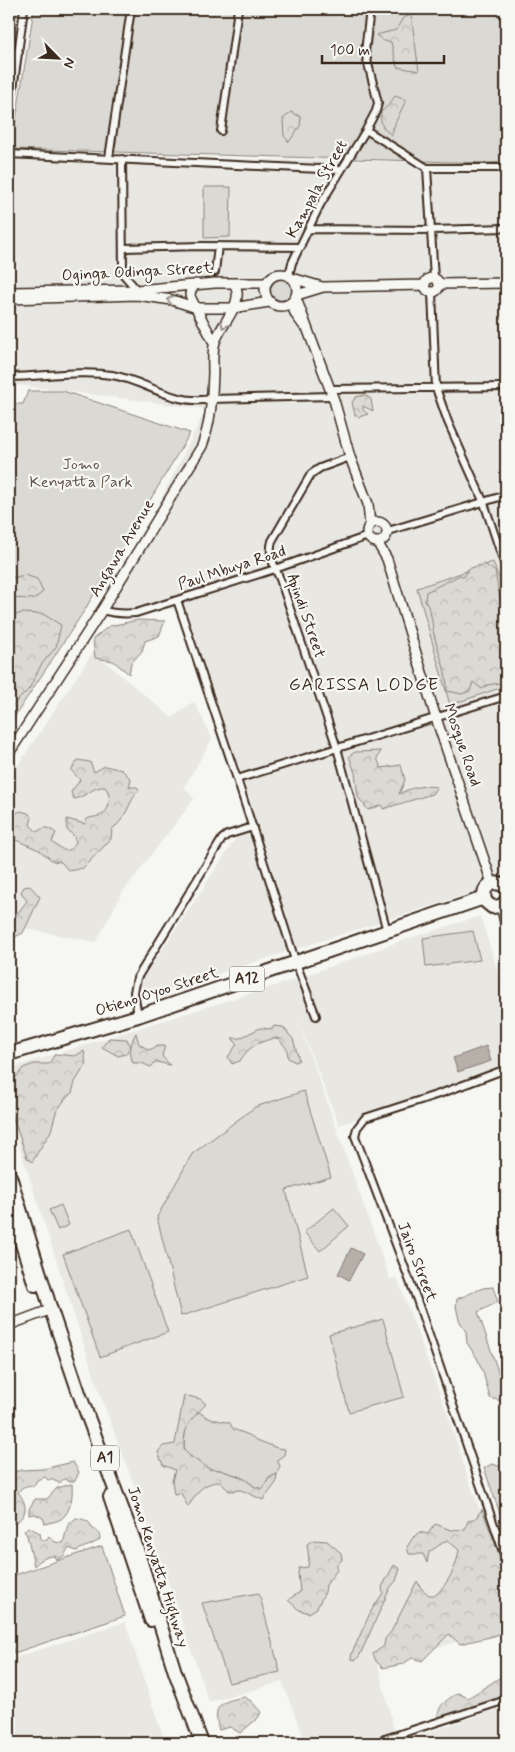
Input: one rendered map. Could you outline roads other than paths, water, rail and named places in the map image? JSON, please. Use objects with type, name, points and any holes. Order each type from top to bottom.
[{"type":"highway","points":[[503,904],[496,907],[488,905],[484,898],[485,889],[492,883],[502,884],[506,888]]},
{"type":"highway","name":"Otieno Oyoo Street","points":[[9,1054],[138,1016],[484,898]]},
{"type":"highway","name":"Jomo Kenyatta Highway","points":[[9,1173],[19,1221],[47,1311],[193,1743]]},
{"type":"highway","name":"Jomo Kenyatta Highway","points":[[9,1202],[19,1221]]},
{"type":"highway","name":"Jomo Kenyatta Highway","points":[[47,1311],[135,1543],[175,1672],[202,1743]]},
{"type":"main road","points":[[323,288],[276,306],[269,302],[264,293],[268,279],[288,276],[323,288],[429,288],[438,290],[437,281],[506,283]]},
{"type":"main road","points":[[288,276],[297,285],[294,299],[296,315],[309,332],[368,504],[380,522],[385,525],[383,537],[373,542],[368,536],[367,530],[374,522],[380,522]]},
{"type":"main road","points":[[233,308],[237,303],[238,295],[238,288],[234,283]]},
{"type":"main road","name":"Oginga Odinga Street","points":[[9,299],[137,292],[196,284],[266,283]]},
{"type":"main road","name":"Angawa Avenue","points":[[196,284],[192,288],[190,296],[214,343]]},
{"type":"main road","name":"Oginga Odinga Street","points":[[9,292],[137,292],[197,308],[233,308],[269,302]]},
{"type":"main road","name":"Angawa Avenue","points":[[9,752],[102,610],[202,446],[211,414],[214,343],[233,308]]},
{"type":"main road","points":[[368,504],[370,525]]},
{"type":"main road","name":"Mosque Road","points":[[383,537],[386,559],[436,718],[492,883]]},
{"type":"main road","points":[[503,904],[506,926]]},
{"type":"main road","points":[[9,1325],[47,1311]]},
{"type":"street","points":[[9,119],[24,9]]},
{"type":"street","points":[[109,158],[131,9]]},
{"type":"street","points":[[221,131],[238,9]]},
{"type":"street","points":[[366,130],[378,103],[366,52],[370,9]]},
{"type":"street","points":[[9,54],[19,52]]},
{"type":"street","name":"Kampala Street","points":[[288,276],[320,205],[366,130],[427,168]]},
{"type":"street","points":[[9,154],[341,170]]},
{"type":"street","points":[[122,159],[123,274],[137,292]]},
{"type":"street","points":[[437,281],[427,168],[506,168]]},
{"type":"street","points":[[309,229],[432,230],[506,228]]},
{"type":"street","points":[[215,272],[218,246]]},
{"type":"street","points":[[124,248],[301,247]]},
{"type":"street","points":[[429,288],[436,388],[448,422],[484,503],[506,569]]},
{"type":"street","points":[[9,377],[78,374],[111,375],[163,394],[193,401],[331,392],[506,387]]},
{"type":"street","name":"Apindi Street","points":[[350,456],[320,468],[311,474],[272,541],[269,550],[337,748],[387,931]]},
{"type":"street","points":[[383,537],[506,495]]},
{"type":"street","name":"Paul Mbuya Road","points":[[102,610],[111,613],[136,613],[275,569],[368,536]]},
{"type":"street","points":[[177,600],[238,779],[296,963],[316,1016]]},
{"type":"street","points":[[238,779],[506,696]]},
{"type":"street","points":[[138,1016],[134,984],[222,839],[227,835],[253,828]]},
{"type":"street","name":"Jairo Street","points":[[506,1069],[442,1093],[364,1118],[357,1128],[356,1136],[417,1300],[506,1560]]},
{"type":"street","points":[[372,1743],[506,1700]]},
{"type":"district","name":"GARISSA LODGE","points":[[364,685]]},
{"type":"park label","name":"Jomo Kenyatta Park","points":[[81,473]]}]
